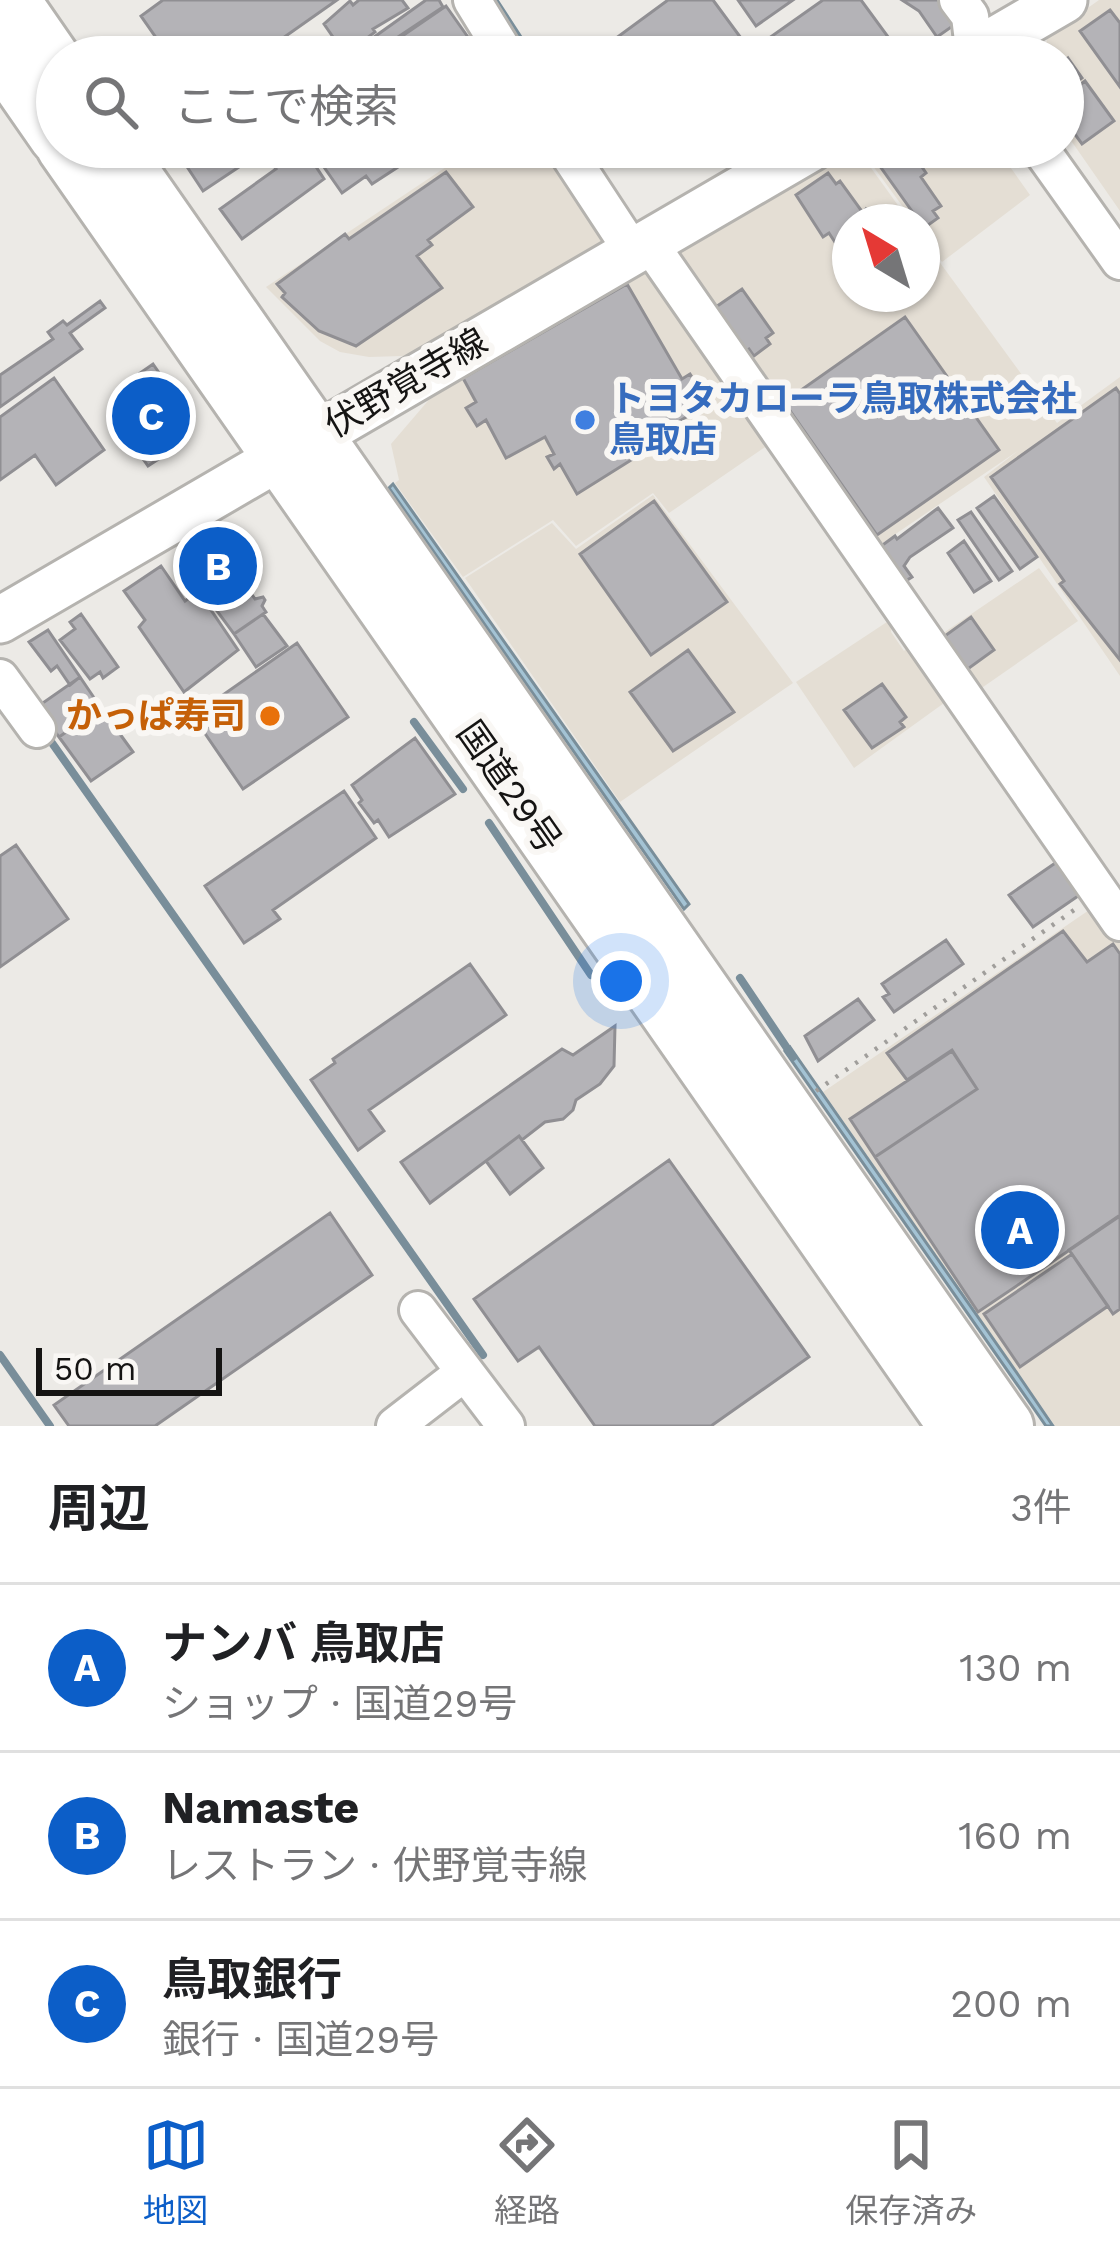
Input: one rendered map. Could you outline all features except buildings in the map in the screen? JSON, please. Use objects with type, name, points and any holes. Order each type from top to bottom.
[{"type":"highway","points":[[12,0],[37,36]]},
{"type":"highway","points":[[0,55],[36,107]]},
{"type":"highway","name":"国道29号","points":[[80,168],[297,446],[787,1111],[1006,1426]]},
{"type":"highway","name":"国道29号","points":[[127,168],[297,446],[956,1426]]},
{"type":"main road","points":[[1004,36],[1064,0]]},
{"type":"main road","name":"伏野覚寺線","points":[[0,620],[777,168]]},
{"type":"street","points":[[472,0],[494,36]]},
{"type":"street","points":[[958,0],[970,16],[970,36]]},
{"type":"street","points":[[580,168],[1109,907]]},
{"type":"street","points":[[1054,168],[1120,260]]},
{"type":"street","points":[[0,678],[37,729]]},
{"type":"street","points":[[418,1310],[506,1426]]},
{"type":"street","points":[[394,1426],[465,1372]]},
{"type":"path","points":[[787,1111],[1109,907]]},
{"type":"shaded area","points":[[1099,0],[1120,0],[1120,211],[1084,159],[1084,36],[1048,36]]},
{"type":"shaded area","points":[[444,168],[554,168],[606,245],[417,354],[402,356],[340,352],[320,341],[266,287]]},
{"type":"shaded area","points":[[803,168],[871,168],[897,204],[832,204],[832,312],[940,312],[940,263],[1057,423],[1120,377],[1120,676],[984,477],[1019,450],[875,548],[672,247]]},
{"type":"shaded area","points":[[874,168],[1011,168],[1030,195],[942,262],[940,204],[901,204]]},
{"type":"shaded area","name":"トヨタカローラ鳥取株式会社 鳥取店","points":[[649,260],[774,441],[669,513],[653,493],[576,546],[553,520],[463,577],[395,483],[399,480],[391,444],[445,381]]},
{"type":"shaded area","points":[[653,495],[793,683],[620,802],[465,578],[552,523],[576,549]]},
{"type":"shaded area","points":[[1039,568],[1078,621],[973,694],[936,638]]},
{"type":"shaded area","points":[[893,618],[891,632],[904,651],[912,643],[951,698],[854,768],[796,682]]},
{"type":"shaded area","points":[[1095,906],[1120,942],[1120,1426],[1055,1426],[823,1092]]},
{"type":"water","points":[[393,484],[689,904],[684,909],[389,488]]},
{"type":"water","points":[[790,1047],[1053,1426],[1046,1426],[785,1051]]},
{"type":"waterway","points":[[494,0],[517,36]]},
{"type":"waterway","points":[[414,722],[463,789]]},
{"type":"waterway","points":[[45,733],[483,1355]]},
{"type":"waterway","points":[[489,823],[591,975]]},
{"type":"waterway","points":[[740,978],[793,1057]]},
{"type":"waterway","points":[[0,1355],[50,1426]]},
{"type":"place","name":"鳥取銀行","points":[[151,416]]},
{"type":"place","name":"トヨタカローラ鳥取株式会社 鳥取店","points":[[585,420]]},
{"type":"place","name":"Namaste","points":[[218,566]]},
{"type":"place","name":"かっぱ寿司","points":[[270,716]]},
{"type":"place","name":"ナンバ 鳥取店","points":[[1020,1230]]}]
